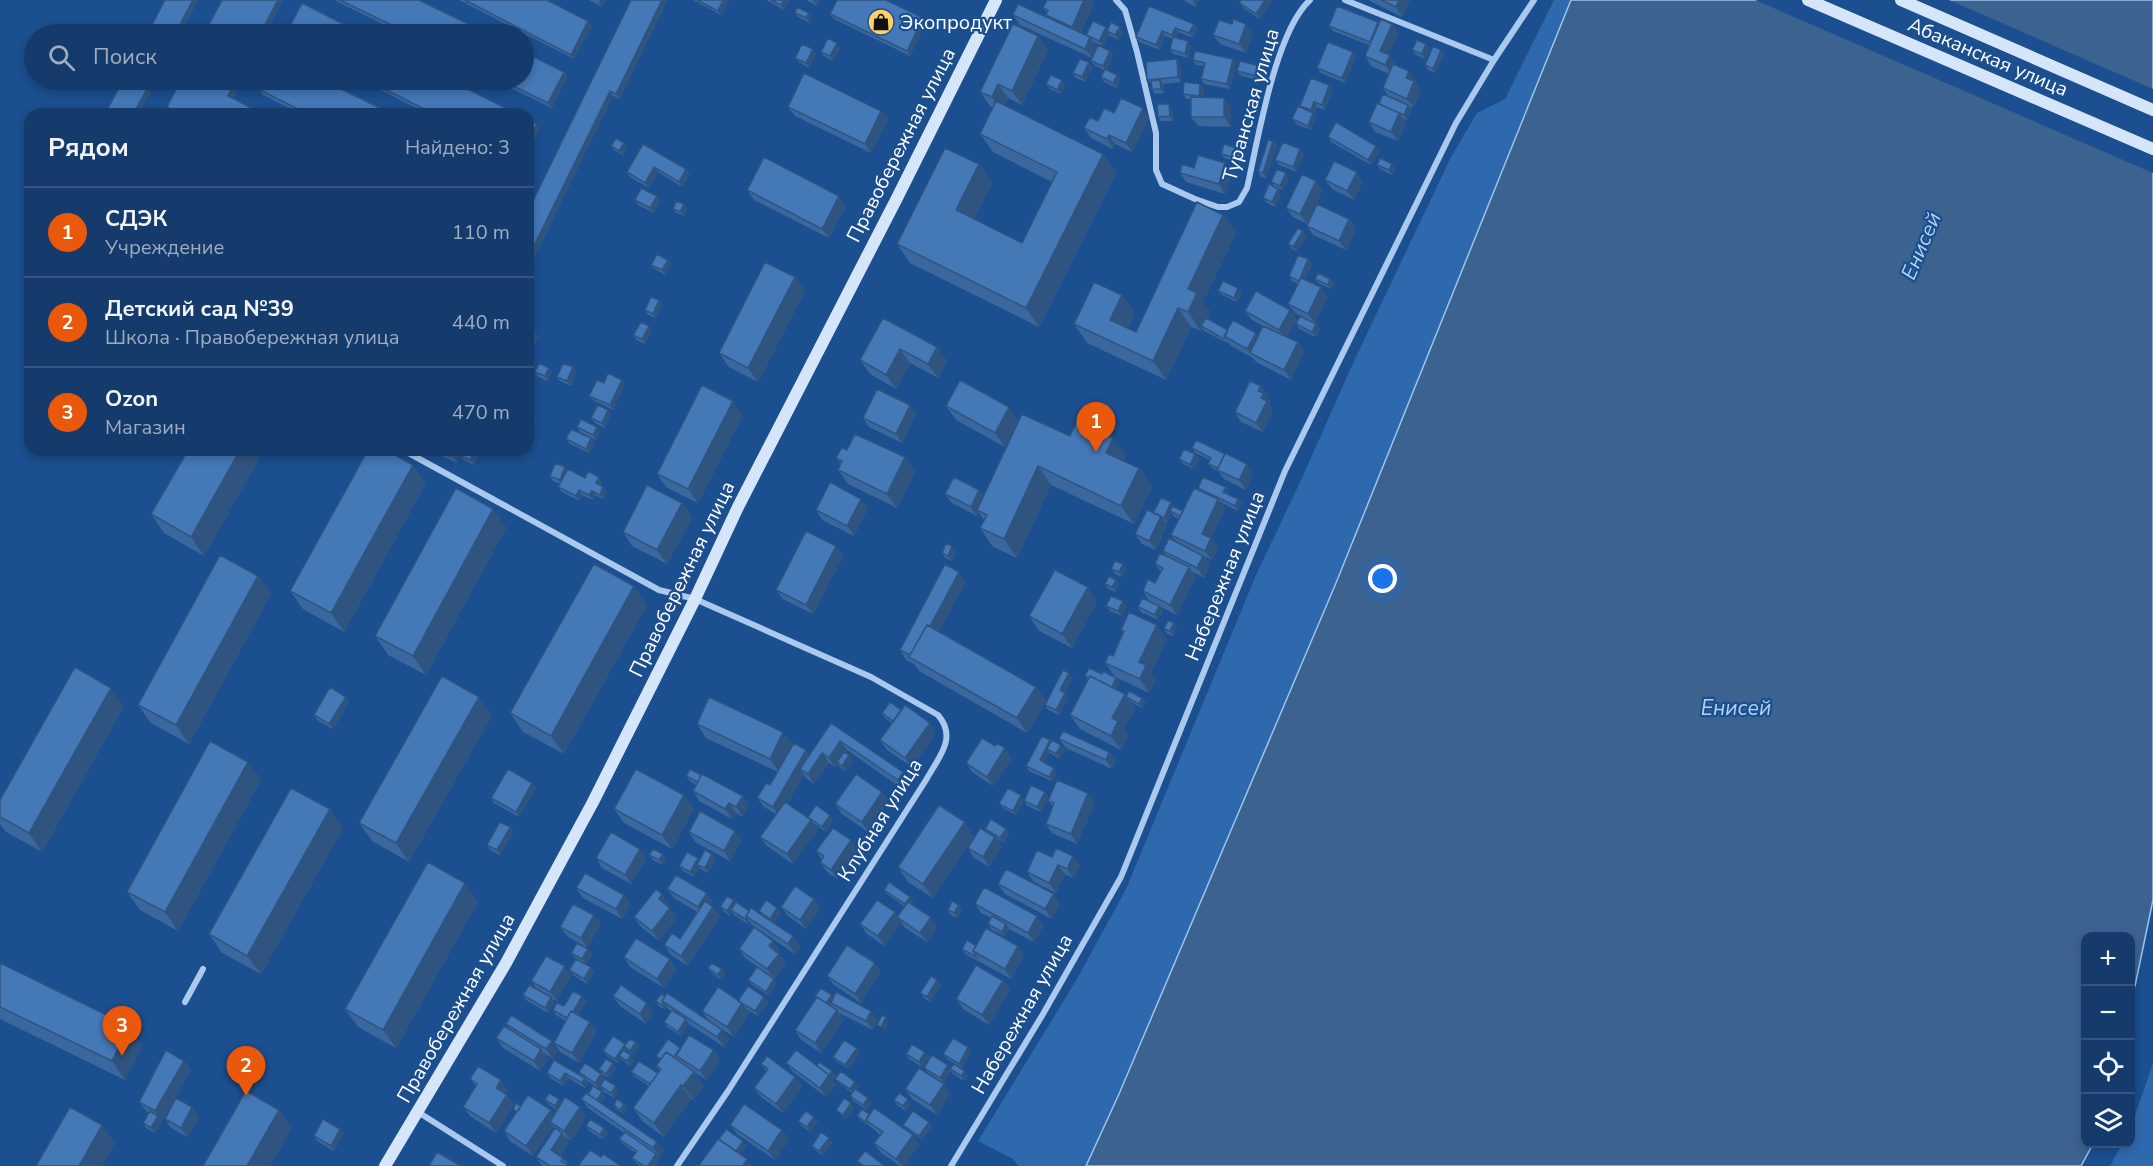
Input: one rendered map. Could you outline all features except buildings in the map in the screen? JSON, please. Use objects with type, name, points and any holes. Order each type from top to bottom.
[{"type":"street","name":"Правобережная улица","points":[[385,1166],[517,943],[618,754],[738,507],[996,0]]},
{"type":"street","name":"Туранская улица","points":[[1116,0],[1125,10],[1137,52],[1156,133],[1158,178],[1169,188],[1218,207],[1227,207],[1239,202],[1247,188],[1274,71],[1291,26],[1301,8],[1310,0]]},
{"type":"street","points":[[1345,0],[1494,60]]},
{"type":"street","name":"Набережная улица","points":[[951,1166],[1043,1014],[1121,876],[1285,471],[1456,123],[1534,0]]},
{"type":"street","name":"Абаканская улица","points":[[1808,0],[2153,149]]},
{"type":"street","name":"Абаканская улица","points":[[1901,0],[2153,110]]},
{"type":"street","name":"Клубная улица","points":[[414,456],[659,590],[695,599],[871,677],[938,715],[945,723],[946,745],[926,780],[728,1091],[677,1166]]},
{"type":"street","points":[[184,1002],[203,969]]},
{"type":"street","points":[[418,1112],[503,1166]]},
{"type":"shaded area","points":[[1554,0],[1571,0],[1336,583],[1119,1094],[1086,1166],[1018,1166],[1013,1159],[978,1141],[1077,979],[1126,889],[1256,575],[1451,157],[1477,113],[1505,99]]},
{"type":"shaded area","points":[[2153,1063],[2153,1166],[2110,1166],[2120,1148],[2135,1148],[2135,1115]]},
{"type":"water","name":"Енисей","points":[[1571,0],[2153,0],[2153,900],[2135,986],[2135,932],[2081,932],[2081,1148],[2091,1148],[2081,1166],[1086,1166],[1119,1094],[1336,583]]},
{"type":"pier","points":[[1755,0],[1949,0],[2153,89],[2153,173]]},
{"type":"place","name":"Экопродукт","points":[[881,22]]},
{"type":"place","name":"СДЭК","points":[[1096,452]]},
{"type":"place","name":"Ozon","points":[[122,1056]]},
{"type":"place","name":"Детский сад №39","points":[[246,1096]]}]
